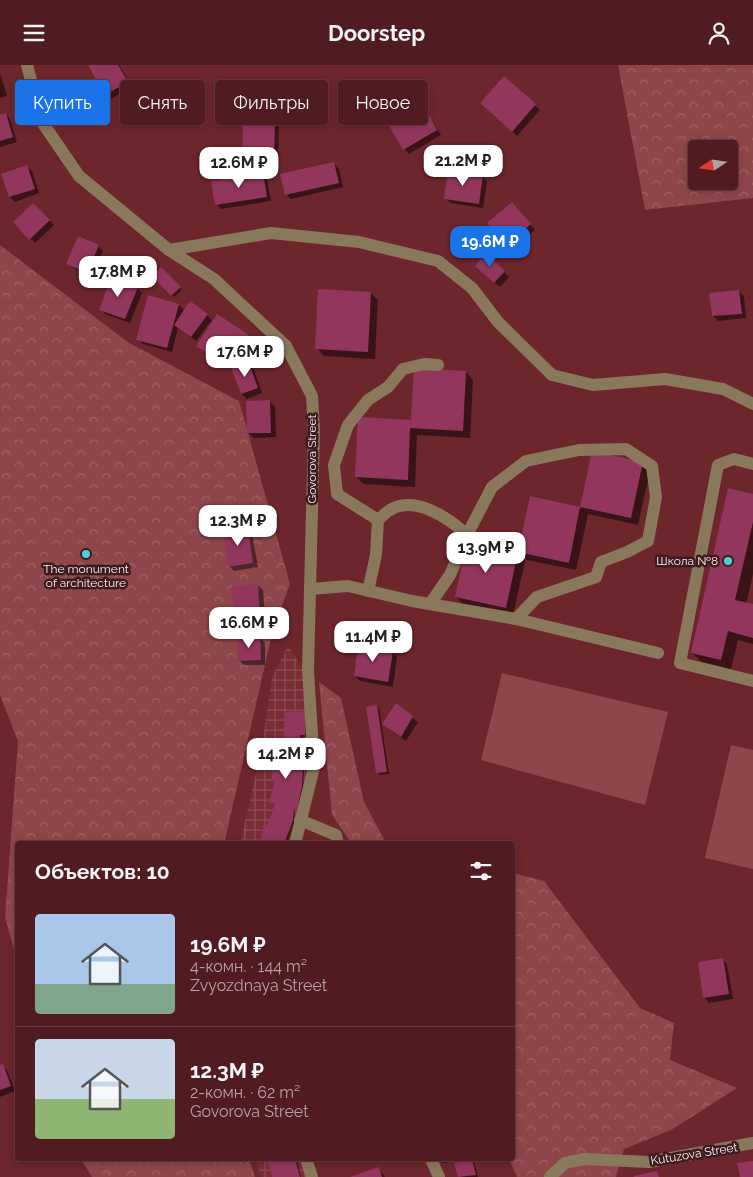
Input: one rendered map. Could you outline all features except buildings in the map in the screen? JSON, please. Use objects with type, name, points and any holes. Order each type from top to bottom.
[{"type":"street","name":"Govorova Street","points":[[27,65],[42,122],[79,176],[170,250],[214,279],[286,346],[312,396],[314,430],[308,670],[314,767],[296,841]]},
{"type":"street","points":[[170,250],[271,233],[360,242],[438,261],[472,288],[498,322],[552,375],[593,385],[665,379],[723,389],[753,404]]},
{"type":"street","points":[[378,520],[337,494],[334,465],[348,425],[368,400],[388,387],[403,369],[424,364],[438,365]]},
{"type":"street","points":[[430,604],[450,575],[467,535],[492,487],[526,461],[579,450],[626,449],[652,466],[656,497],[648,541],[601,562],[596,577],[537,597],[516,619]]},
{"type":"street","points":[[753,464],[734,459],[718,465],[680,663],[753,681]]},
{"type":"street","points":[[368,591],[376,555],[378,520],[391,509],[416,505],[454,523],[467,535]]},
{"type":"street","points":[[310,589],[348,586],[430,604],[516,619],[658,653]]},
{"type":"street","points":[[300,820],[336,835],[337,841]]},
{"type":"street","name":"Kutuzova Street","points":[[550,1177],[565,1163],[585,1159],[649,1162],[753,1143]]},
{"type":"street","points":[[307,1161],[312,1177]]},
{"type":"street","points":[[432,1161],[439,1177]]},
{"type":"shaded area","points":[[288,646],[304,670],[308,742],[303,796],[291,841],[241,841],[262,747],[272,677]]},
{"type":"shaded area","points":[[256,1161],[302,1161],[306,1177],[261,1177]]},
{"type":"green space","points":[[618,65],[753,65],[753,198],[645,210]]},
{"type":"green space","points":[[0,245],[129,343],[239,401],[290,584],[273,630],[225,841],[15,841],[15,954],[5,917],[18,741],[0,695]]},
{"type":"green space","points":[[502,673],[668,712],[645,805],[481,760]]},
{"type":"green space","points":[[319,682],[341,698],[364,802],[385,841],[350,841],[332,815]]},
{"type":"green space","points":[[731,745],[753,750],[753,869],[705,858]]},
{"type":"green space","points":[[515,874],[544,881],[640,1008],[674,1023],[670,1060],[737,1088],[671,1130],[624,1149],[616,1177],[517,1177],[510,1161],[515,1161]]},
{"type":"green space","points":[[82,1161],[250,1161],[255,1177],[92,1177]]},
{"type":"place","name":"The monument of architecture","points":[[86,554]]},
{"type":"place","name":"Школа №8","points":[[728,561]]}]
